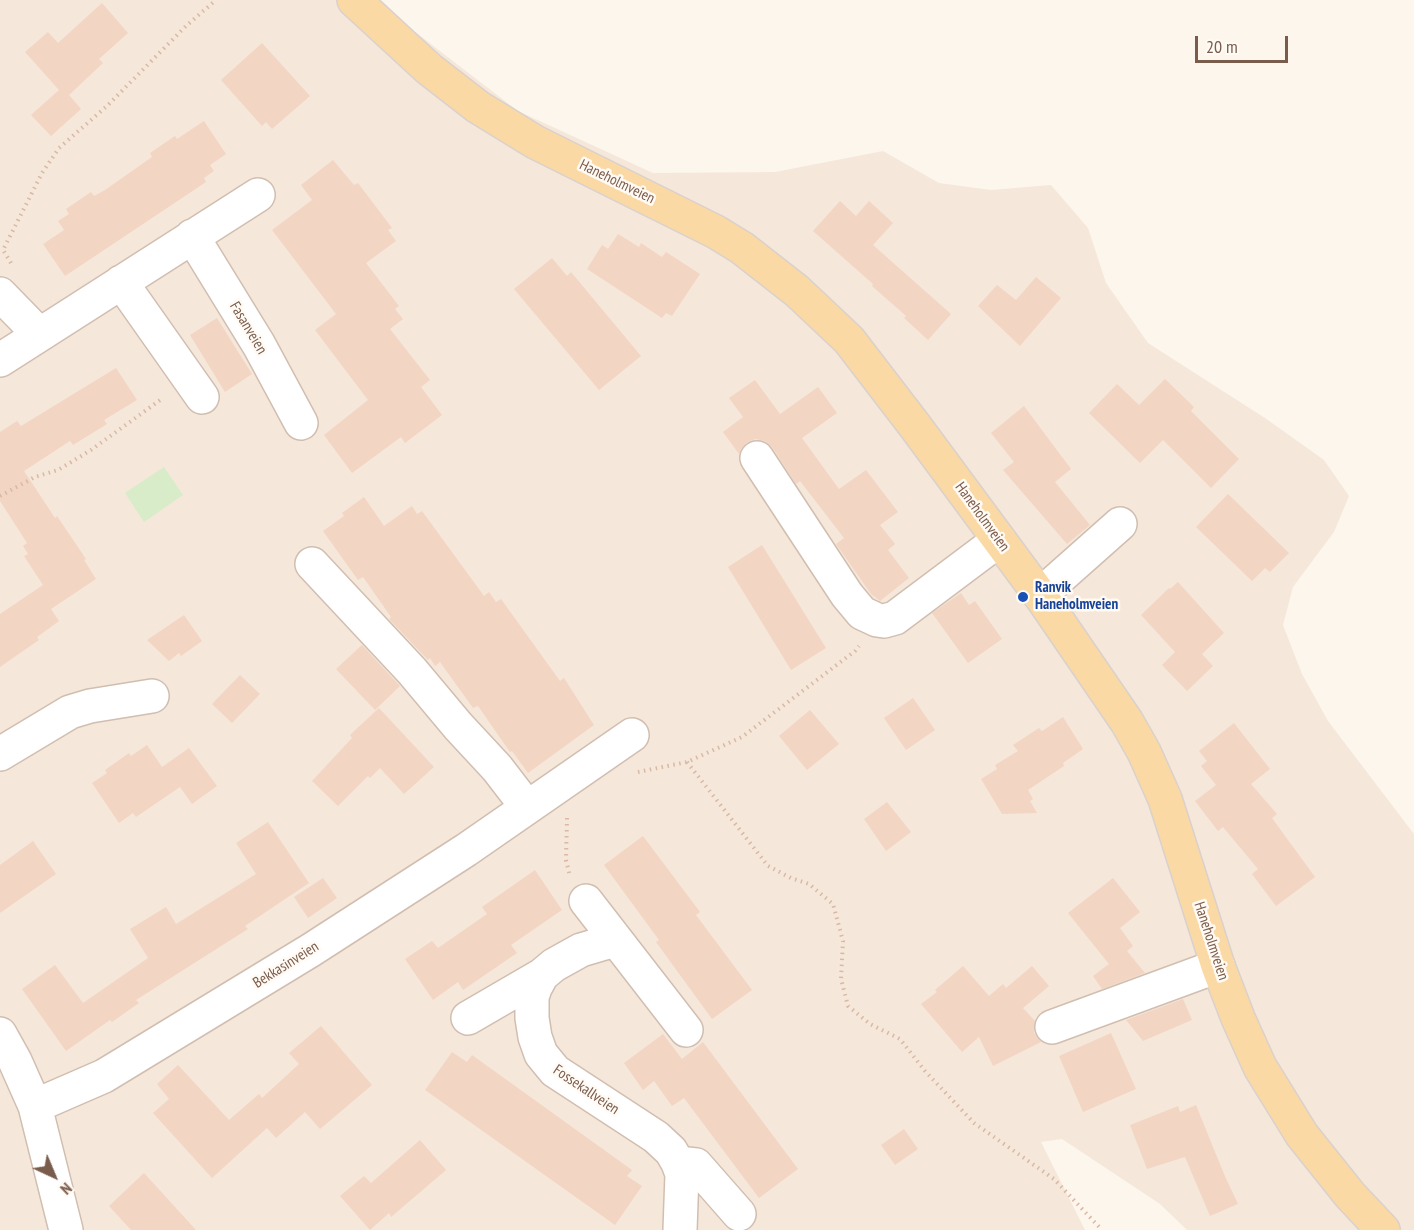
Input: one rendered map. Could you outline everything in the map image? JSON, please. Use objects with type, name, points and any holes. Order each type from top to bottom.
[{"type":"main road","name":"Haneholmveien","points":[[354,0],[429,69],[478,107],[534,142],[716,232],[742,248],[825,315],[868,364],[1040,595],[1106,689],[1144,752],[1178,835],[1218,966],[1260,1066],[1302,1135],[1350,1196],[1383,1230]]},
{"type":"street","points":[[0,360],[258,195]]},
{"type":"street","name":"Fasanveien","points":[[192,236],[259,345],[301,423]]},
{"type":"street","points":[[8,281],[39,334]]},
{"type":"street","points":[[121,282],[196,388]]},
{"type":"street","points":[[757,458],[847,595],[862,613],[877,620],[895,618],[999,540]]},
{"type":"street","points":[[1040,595],[1120,525]]},
{"type":"street","points":[[312,564],[412,671],[496,768],[540,798]]},
{"type":"street","points":[[0,754],[70,712],[90,706],[152,696]]},
{"type":"street","name":"Bekkasinveien","points":[[35,1106],[114,1070],[330,937],[466,850],[632,735]]},
{"type":"street","points":[[586,901],[686,1030]]},
{"type":"street","points":[[468,1018],[581,950],[615,940]]},
{"type":"street","points":[[1052,1027],[1218,966]]},
{"type":"street","name":"Fossekallveien","points":[[542,975],[532,997],[532,1018],[541,1054],[550,1066],[656,1137],[671,1151],[678,1163]]},
{"type":"street","points":[[0,1034],[35,1106],[66,1230]]},
{"type":"street","points":[[680,1230],[682,1174],[678,1163],[696,1165],[739,1214]]},
{"type":"path","points":[[8,281],[7,259],[3,250],[37,182],[59,148],[107,106],[186,26],[216,0]]},
{"type":"path","points":[[0,496],[35,477],[58,470],[196,388]]},
{"type":"path","points":[[631,774],[687,762],[742,737],[855,651],[877,620]]},
{"type":"path","points":[[687,762],[768,866],[808,884],[833,904],[843,941],[841,979],[848,1006],[870,1024],[900,1040],[925,1071],[974,1123],[1054,1179],[1102,1230]]},
{"type":"path","points":[[540,798],[567,814],[566,860],[570,876],[586,901]]},
{"type":"shaded area","points":[[0,0],[381,0],[414,31],[518,111],[653,173],[775,172],[883,151],[939,183],[991,190],[1051,185],[1088,228],[1106,283],[1148,343],[1265,418],[1324,460],[1349,496],[1334,532],[1293,587],[1283,625],[1302,674],[1328,721],[1414,834],[1414,1230],[1187,1230],[1160,1204],[1062,1139],[1041,1142],[1085,1230],[0,1230]]},
{"type":"green space","points":[[164,467],[183,495],[144,522],[125,493]]},
{"type":"building","points":[[102,3],[128,33],[99,59],[103,63],[69,95],[81,109],[51,136],[31,115],[59,90],[25,52],[48,32],[58,43]]},
{"type":"building","points":[[262,43],[310,96],[272,129],[266,122],[262,126],[221,80]]},
{"type":"building","points":[[204,121],[226,154],[210,165],[214,171],[204,178],[206,182],[65,276],[43,244],[64,230],[58,221],[69,214],[66,209],[91,192],[94,196],[105,190],[152,157],[150,153],[175,136],[177,139]]},
{"type":"building","points":[[333,160],[354,185],[358,183],[392,228],[388,230],[396,241],[366,263],[399,306],[395,309],[403,319],[390,329],[430,380],[421,387],[442,415],[405,443],[401,437],[352,473],[324,435],[368,400],[315,330],[336,314],[272,230],[312,200],[301,185]]},
{"type":"building","points":[[840,201],[856,216],[869,201],[893,223],[873,245],[951,314],[928,340],[904,318],[906,316],[872,286],[873,284],[813,231]]},
{"type":"building","points":[[618,234],[639,247],[641,243],[662,257],[666,252],[700,274],[672,316],[666,313],[662,318],[587,269],[602,245],[608,249]]},
{"type":"building","points":[[552,258],[567,276],[571,272],[641,356],[599,390],[514,289]]},
{"type":"building","points":[[1036,277],[1061,298],[1020,346],[978,306],[997,285],[1016,300]]},
{"type":"building","points":[[217,318],[252,374],[225,392],[190,335]]},
{"type":"building","points":[[116,368],[137,400],[104,420],[107,424],[73,445],[70,441],[24,471],[86,559],[84,560],[96,579],[51,609],[59,621],[37,637],[39,640],[0,667],[0,614],[43,585],[24,556],[28,554],[23,546],[27,543],[0,501],[0,432],[17,421],[21,426]]},
{"type":"building","points":[[1165,379],[1194,407],[1191,411],[1239,459],[1211,488],[1163,440],[1140,463],[1089,413],[1117,384],[1139,405]]},
{"type":"building","points":[[755,380],[780,414],[818,387],[837,413],[802,438],[839,489],[866,470],[898,512],[880,525],[895,544],[888,550],[909,578],[880,601],[871,594],[836,544],[844,538],[800,481],[796,484],[772,447],[765,441],[755,439],[746,443],[739,454],[723,432],[743,417],[729,398]]},
{"type":"building","points":[[1024,406],[1071,469],[1055,482],[1090,525],[1067,544],[1003,470],[1014,462],[991,433]]},
{"type":"building","points":[[1228,494],[1289,553],[1270,572],[1265,568],[1252,581],[1196,527]]},
{"type":"building","points":[[364,497],[384,526],[412,506],[417,514],[422,511],[484,596],[489,592],[496,602],[501,599],[560,681],[564,678],[594,725],[528,773],[512,751],[510,752],[478,706],[473,708],[440,662],[435,666],[430,658],[428,660],[389,619],[391,617],[363,577],[358,580],[323,531],[344,516],[342,513]]},
{"type":"building","points":[[762,545],[826,648],[791,670],[728,567]]},
{"type":"building","points":[[1178,582],[1224,633],[1202,654],[1213,666],[1187,691],[1162,665],[1175,652],[1141,615]]},
{"type":"building","points":[[961,593],[969,605],[975,601],[1002,639],[968,663],[932,613]]},
{"type":"building","points":[[184,615],[202,641],[181,656],[179,653],[169,661],[147,640]]},
{"type":"building","points":[[362,645],[400,686],[375,710],[336,669]]},
{"type":"building","points":[[240,675],[260,694],[232,723],[212,704]]},
{"type":"building","points":[[913,698],[935,730],[906,750],[884,718]]},
{"type":"building","points":[[379,708],[434,767],[404,794],[380,768],[370,778],[368,776],[338,806],[312,781],[352,738],[350,735]]},
{"type":"building","points":[[810,710],[839,744],[807,770],[779,736]]},
{"type":"building","points":[[1063,717],[1083,749],[1063,763],[1064,766],[1028,790],[1033,799],[1030,801],[1037,813],[1002,814],[981,779],[997,769],[995,765],[1018,751],[1013,745],[1039,728],[1042,731]]},
{"type":"building","points":[[1234,723],[1270,769],[1251,784],[1277,814],[1272,818],[1315,877],[1276,906],[1252,874],[1258,869],[1223,827],[1218,831],[1195,801],[1216,785],[1201,766],[1207,761],[1199,751]]},
{"type":"building","points":[[147,745],[162,767],[189,748],[217,786],[192,804],[180,787],[136,817],[133,813],[119,823],[92,783],[107,773],[105,770],[129,753],[131,756]]},
{"type":"building","points":[[887,802],[911,832],[886,851],[864,819]]},
{"type":"building","points":[[268,822],[309,883],[245,926],[248,929],[136,1000],[139,1003],[66,1051],[22,989],[55,965],[83,1003],[148,958],[130,929],[166,907],[176,924],[256,874],[236,843]]},
{"type":"building","points":[[643,836],[700,912],[696,915],[752,990],[712,1019],[656,942],[659,940],[604,865]]},
{"type":"building","points":[[33,841],[56,874],[0,913],[0,865]]},
{"type":"building","points":[[535,870],[562,910],[511,945],[517,953],[463,990],[458,982],[433,1000],[405,959],[432,941],[438,948],[487,914],[482,907]]},
{"type":"building","points":[[323,878],[337,898],[308,918],[294,897]]},
{"type":"building","points":[[1113,878],[1140,912],[1120,928],[1133,946],[1127,951],[1145,973],[1102,989],[1093,976],[1109,964],[1068,913]]},
{"type":"building","points":[[963,966],[989,996],[1003,984],[1006,988],[1032,966],[1049,986],[1023,1008],[1035,1021],[1034,1033],[1041,1042],[993,1066],[979,1037],[962,1052],[921,1004],[937,992],[935,990]]},
{"type":"building","points":[[1183,999],[1192,1020],[1143,1041],[1126,1020]]},
{"type":"building","points":[[321,1026],[372,1085],[320,1129],[305,1112],[276,1138],[267,1128],[212,1178],[153,1113],[169,1099],[157,1084],[178,1065],[229,1120],[259,1094],[262,1098],[299,1064],[289,1053]]},
{"type":"building","points":[[1111,1033],[1136,1089],[1083,1112],[1059,1056]]},
{"type":"building","points":[[663,1034],[682,1059],[703,1042],[798,1169],[759,1198],[684,1098],[672,1106],[654,1081],[643,1090],[624,1063]]},
{"type":"building","points":[[452,1052],[467,1062],[472,1055],[632,1170],[627,1176],[642,1186],[615,1225],[425,1090]]},
{"type":"building","points":[[1196,1105],[1238,1204],[1210,1216],[1185,1157],[1147,1169],[1130,1125],[1178,1106],[1180,1112]]},
{"type":"building","points":[[904,1129],[918,1149],[895,1165],[881,1145]]},
{"type":"building","points":[[420,1140],[446,1170],[391,1217],[389,1213],[370,1230],[340,1196],[364,1176],[371,1183]]},
{"type":"building","points":[[144,1173],[196,1230],[131,1230],[109,1206]]},
{"type":"place","name":"Ranvik Haneholmveien","points":[[1023,597]]}]
